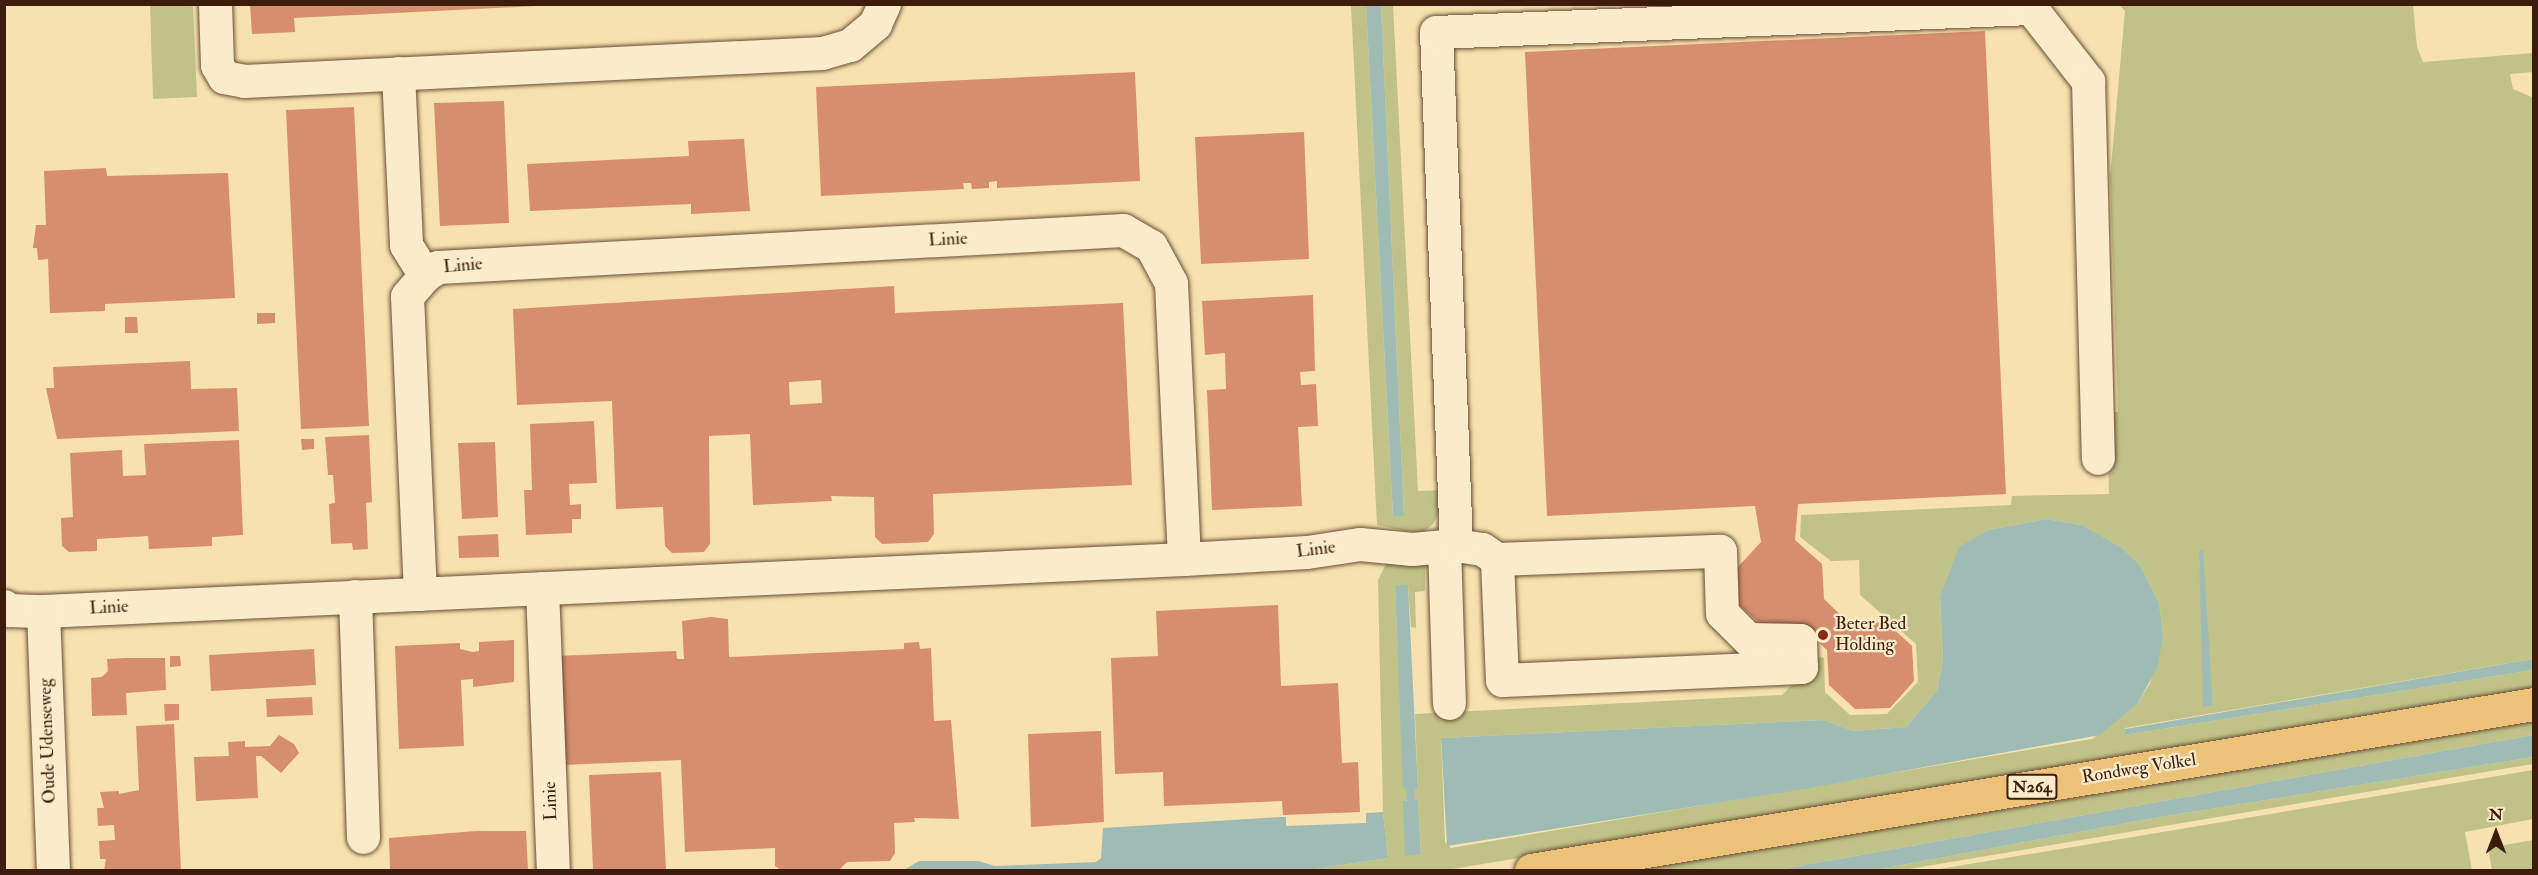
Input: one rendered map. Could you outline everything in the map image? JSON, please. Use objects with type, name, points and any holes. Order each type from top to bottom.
[{"type":"main road","name":"Rondweg Volkel","points":[[1531,870],[2534,704]]},
{"type":"street","points":[[215,4],[217,65],[224,77],[244,81],[822,53],[850,45],[875,24],[884,4]]},
{"type":"street","points":[[1449,703],[1437,547],[1436,32],[2031,8],[2088,81],[2098,458]]},
{"type":"street","name":"Linie","points":[[398,73],[406,245],[425,275]]},
{"type":"street","name":"Linie","points":[[420,594],[407,296],[425,275],[438,267],[1124,230],[1151,246],[1171,283],[1184,559]]},
{"type":"street","name":"Linie","points":[[4,606],[8,610],[43,611],[355,597],[1184,559],[1307,552],[1360,544],[1482,549],[1497,559]]},
{"type":"street","points":[[1722,613],[1748,639],[1800,640],[1801,667],[1502,680],[1497,559],[1720,551],[1722,613],[1725,670]]},
{"type":"street","name":"Linie","points":[[542,588],[554,870]]},
{"type":"street","points":[[355,597],[363,837]]},
{"type":"street","name":"Oude Udenseweg","points":[[43,611],[53,870]]},
{"type":"green space","points":[[150,5],[193,5],[197,97],[153,99]]},
{"type":"green space","points":[[1351,5],[1366,5],[1393,516],[1404,515],[1381,5],[1393,5],[1418,491],[1443,490],[1442,506],[1433,524],[1421,534],[1377,525]]},
{"type":"green space","points":[[2119,5],[2413,5],[2417,47],[2423,62],[2533,53],[2533,72],[2510,74],[2513,89],[2534,98],[2533,659],[2125,728],[2124,735],[2533,670],[2533,689],[1447,870],[1308,870],[1388,858],[1383,812],[1378,580],[1388,560],[1425,563],[1425,591],[1415,592],[1416,628],[1411,627],[1408,585],[1395,585],[1404,789],[1408,789],[1409,800],[1404,801],[1421,853],[1418,801],[1413,800],[1412,789],[1418,789],[1415,714],[1782,695],[1820,657],[1824,658],[1825,692],[1850,715],[1887,714],[1918,682],[1916,644],[1860,595],[1859,560],[1831,561],[1800,537],[1801,515],[2011,505],[2012,496],[2109,494],[2107,412],[2118,412],[2110,178],[2125,11]],"holes":[[[2046,519],[2082,525],[2121,547],[2140,565],[2159,603],[2163,634],[2150,683],[2138,703],[2092,739],[1451,848],[1445,842],[1441,738],[1823,720],[1854,731],[1906,727],[1937,691],[1943,660],[1940,596],[1960,547],[1988,530]],[[2199,550],[2213,705],[2206,699]]]},
{"type":"green space","points":[[2533,718],[2533,735],[1776,870],[1615,870]]},
{"type":"green space","points":[[2533,757],[2533,764],[1903,870],[1875,870],[2154,818]]},
{"type":"green space","points":[[2533,770],[2533,819],[2465,832],[2472,870],[1934,870]]},
{"type":"green space","points":[[2533,840],[2533,870],[2492,870],[2488,848]]},
{"type":"water","points":[[1366,5],[1381,5],[1404,516],[1393,516]]},
{"type":"water","points":[[2046,519],[2082,525],[2121,547],[2140,565],[2159,603],[2163,634],[2158,666],[2138,703],[2100,735],[1804,789],[1447,846],[1441,738],[1823,720],[1854,731],[1906,727],[1937,691],[1943,660],[1940,596],[1959,547],[1988,530]]},
{"type":"water","points":[[2199,550],[2203,550],[2213,705],[2203,707]]},
{"type":"water","points":[[1395,585],[1408,585],[1418,789],[1403,789]]},
{"type":"water","points":[[2533,659],[2533,670],[2124,735],[2125,729]]},
{"type":"water","points":[[2533,735],[2533,757],[2154,818],[1875,870],[1776,870]]},
{"type":"water","points":[[1418,800],[1421,854],[1405,856],[1403,801]]},
{"type":"water","points":[[1383,812],[1388,858],[1308,870],[904,870],[919,861],[978,861],[995,866],[1096,862],[1101,858],[1103,828],[1281,817],[1286,817],[1286,826],[1366,823],[1366,813]]},
{"type":"building","points":[[250,4],[536,4],[536,6],[294,18],[295,32],[252,34]]},
{"type":"building","points":[[1985,31],[2006,494],[1798,504],[1795,540],[1822,564],[1824,599],[1850,624],[1886,622],[1912,646],[1914,681],[1890,708],[1855,709],[1829,685],[1827,650],[1801,626],[1765,628],[1738,604],[1737,568],[1761,542],[1755,506],[1547,516],[1525,52]]},
{"type":"building","points":[[1135,72],[1140,181],[997,188],[997,181],[989,182],[989,188],[972,189],[971,183],[963,183],[964,189],[821,196],[816,87]]},
{"type":"building","points":[[504,101],[509,223],[440,226],[434,103]]},
{"type":"building","points":[[354,107],[369,426],[301,429],[286,110]]},
{"type":"building","points":[[1304,132],[1309,259],[1201,264],[1195,137]]},
{"type":"building","points":[[744,139],[750,211],[691,214],[691,204],[530,211],[527,164],[689,156],[688,141]]},
{"type":"building","points":[[106,168],[107,176],[228,173],[235,298],[105,304],[105,311],[50,313],[48,259],[38,260],[37,248],[33,248],[36,225],[46,225],[44,171]]},
{"type":"building","points":[[894,286],[895,313],[1123,303],[1132,485],[933,494],[934,534],[928,542],[882,544],[875,537],[874,497],[831,496],[832,501],[753,505],[750,434],[709,436],[710,544],[704,552],[672,553],[665,546],[663,507],[616,509],[612,401],[517,405],[513,309]],"holes":[[[821,380],[822,403],[790,405],[789,382]]]},
{"type":"building","points":[[1313,295],[1315,371],[1300,372],[1301,385],[1316,384],[1318,426],[1298,427],[1302,506],[1212,510],[1207,390],[1226,389],[1225,353],[1205,355],[1202,301]]},
{"type":"building","points":[[257,313],[275,313],[275,323],[257,324]]},
{"type":"building","points":[[125,317],[137,317],[138,333],[125,333]]},
{"type":"building","points":[[190,361],[191,389],[237,388],[239,431],[57,439],[46,388],[54,388],[53,367]]},
{"type":"building","points":[[594,421],[597,483],[569,484],[570,505],[581,504],[581,519],[572,519],[572,533],[526,535],[524,490],[532,490],[530,424]]},
{"type":"building","points":[[369,435],[372,502],[366,503],[368,549],[353,550],[352,543],[331,544],[329,504],[335,503],[333,475],[328,475],[325,437]]},
{"type":"building","points":[[301,439],[314,439],[314,449],[302,450]]},
{"type":"building","points":[[239,440],[243,535],[212,537],[212,546],[149,549],[148,536],[97,539],[97,551],[69,552],[62,546],[61,518],[73,517],[70,453],[122,450],[123,476],[146,475],[144,444]]},
{"type":"building","points":[[495,442],[498,517],[462,519],[458,443]]},
{"type":"building","points":[[498,534],[499,557],[459,558],[458,536]]},
{"type":"building","points":[[1278,605],[1281,686],[1338,683],[1342,763],[1358,762],[1360,812],[1283,815],[1282,801],[1164,806],[1163,772],[1115,774],[1111,658],[1158,656],[1156,611]]},
{"type":"building","points":[[711,617],[728,619],[729,657],[904,649],[904,643],[919,642],[920,649],[931,648],[934,721],[951,720],[959,819],[914,818],[915,822],[894,823],[895,853],[890,861],[847,862],[840,869],[781,870],[775,866],[775,848],[685,852],[681,760],[562,765],[557,656],[676,651],[677,659],[684,659],[682,621]]},
{"type":"building","points":[[514,640],[514,682],[473,687],[473,679],[461,680],[464,746],[399,749],[395,646],[460,643],[460,649],[473,652],[479,651],[479,642]]},
{"type":"building","points":[[314,649],[316,685],[211,691],[209,655]]},
{"type":"building","points":[[170,656],[180,656],[181,666],[170,667]]},
{"type":"building","points":[[165,658],[166,690],[126,693],[127,715],[92,716],[91,678],[102,677],[108,671],[107,659]]},
{"type":"building","points":[[312,697],[313,715],[267,717],[266,699]]},
{"type":"building","points":[[164,704],[179,704],[179,720],[165,721]]},
{"type":"building","points":[[174,724],[181,870],[104,870],[106,859],[100,859],[99,841],[115,840],[114,825],[98,826],[97,808],[104,808],[100,792],[119,791],[119,794],[139,790],[136,726]]},
{"type":"building","points":[[1101,731],[1104,822],[1031,827],[1028,734]]},
{"type":"building","points":[[279,735],[294,744],[299,753],[281,773],[261,756],[256,756],[258,798],[196,801],[194,757],[229,756],[228,742],[245,741],[245,747],[270,746]]},
{"type":"building","points":[[661,772],[666,870],[593,870],[589,775]]},
{"type":"building","points":[[476,831],[526,831],[528,870],[390,870],[389,838]]},
{"type":"waterway","points":[[1410,782],[1411,809]]},
{"type":"place","name":"Beter Bed Holding","points":[[1823,635]]}]
